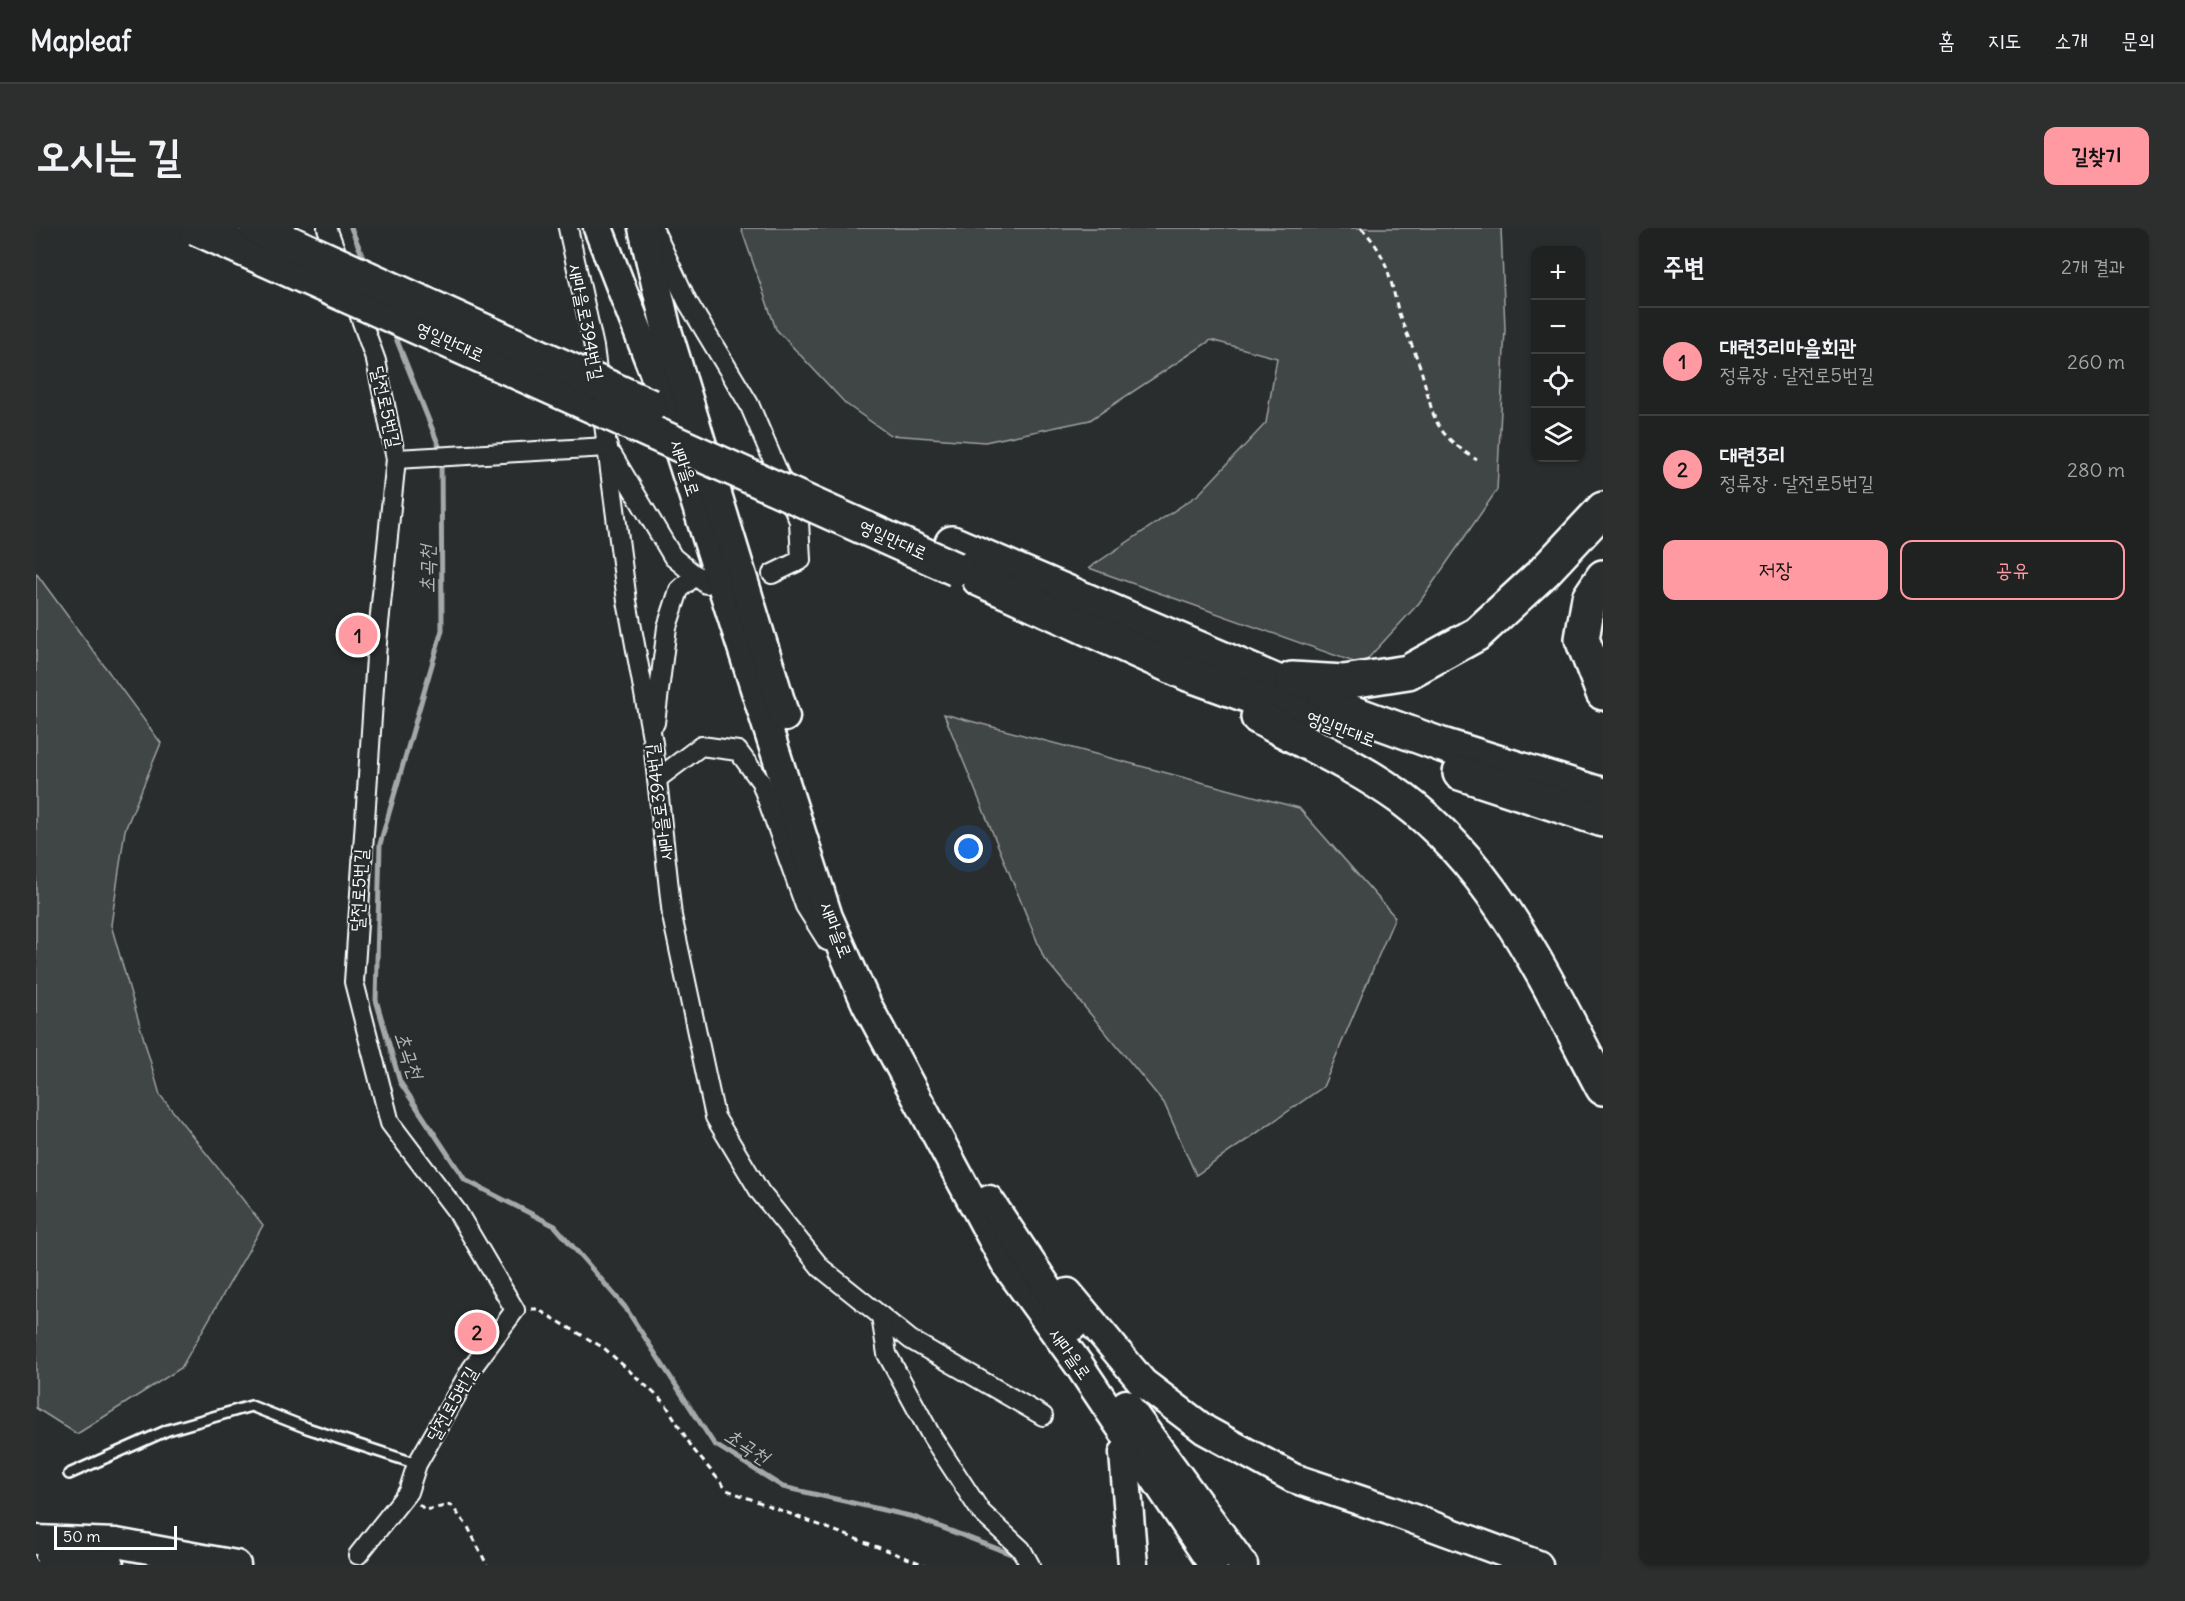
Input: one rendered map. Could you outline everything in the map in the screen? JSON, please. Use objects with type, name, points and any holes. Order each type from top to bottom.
[{"type":"highway","name":"영일만대로","points":[[196,228],[954,556],[1442,745],[1600,800]]},
{"type":"highway","name":"영일만대로","points":[[257,228],[954,556],[1188,674],[1517,793],[1600,800]]},
{"type":"highway","points":[[1267,678],[1344,682],[1408,672],[1477,634],[1544,573],[1603,509]]},
{"type":"highway","points":[[1603,577],[1589,598],[1582,639],[1603,693]]},
{"type":"highway","points":[[1188,674],[1228,702],[1357,769],[1402,799],[1457,851],[1495,898],[1542,971],[1603,1088]]},
{"type":"main road","name":"새마을로","points":[[598,228],[658,383],[828,917],[867,1005],[1006,1266],[1079,1365],[1213,1565]]},
{"type":"main road","name":"새마을로","points":[[643,228],[666,327],[767,655],[827,864],[868,970],[967,1167],[1115,1389],[1243,1565]]},
{"type":"main road","points":[[967,1167],[1143,1383],[1204,1430],[1293,1478],[1389,1510],[1538,1565]]},
{"type":"main road","points":[[1079,1365],[1124,1453],[1189,1565]]},
{"type":"main road","points":[[1124,1453],[1133,1565]]},
{"type":"main road","points":[[36,1540],[116,1543],[236,1565]]},
{"type":"main road","points":[[36,1558],[58,1558],[109,1565]]},
{"type":"street","name":"달전로5번길","points":[[327,228],[376,361],[396,459],[377,643],[354,982],[390,1123],[458,1213],[515,1310],[472,1368],[417,1464],[408,1492],[358,1555]]},
{"type":"street","name":"새마을로394번길","points":[[568,228],[594,346],[627,601],[653,743],[672,916],[715,1117],[760,1192],[821,1268],[911,1340],[1044,1416]]},
{"type":"street","points":[[653,228],[687,302],[749,404],[799,521],[801,560],[772,574]]},
{"type":"street","points":[[396,459],[608,447],[673,557],[701,580],[679,590],[667,627],[653,743]]},
{"type":"street","points":[[657,779],[701,746],[738,751],[761,782],[805,906],[867,1005]]},
{"type":"street","points":[[881,1316],[887,1354],[932,1437],[981,1512],[1025,1557]]},
{"type":"lane","points":[[69,1474],[168,1430],[251,1406],[308,1428],[417,1464]]},
{"type":"path","points":[[1361,228],[1384,256],[1402,324],[1421,369],[1432,415],[1451,441],[1477,460]]},
{"type":"path","points":[[515,1310],[537,1309],[604,1348],[665,1403],[693,1449],[727,1490],[925,1565]]},
{"type":"path","points":[[408,1492],[425,1510],[451,1505],[468,1527],[488,1565]]},
{"type":"shaded area","points":[[741,228],[1501,228],[1505,329],[1497,490],[1419,603],[1362,665],[1089,568],[1199,494],[1266,423],[1277,358],[1211,340],[1090,420],[985,442],[890,435],[846,404],[776,329]]},
{"type":"shaded area","points":[[36,573],[161,743],[125,830],[111,925],[160,1095],[263,1225],[181,1368],[77,1434],[36,1408]]},
{"type":"shaded area","points":[[944,714],[1299,808],[1395,917],[1323,1087],[1196,1175],[1164,1103],[1044,958]]},
{"type":"waterway","name":"초곡천","points":[[351,228],[366,264]]},
{"type":"waterway","name":"초곡천","points":[[392,328],[441,451],[442,630],[380,844],[376,1000],[400,1082],[465,1180],[555,1226],[625,1307],[714,1444],[783,1487],[914,1517],[1019,1557]]},
{"type":"place","name":"대련3리마을회관","points":[[358,635]]},
{"type":"place","name":"대련3리","points":[[477,1332]]}]
